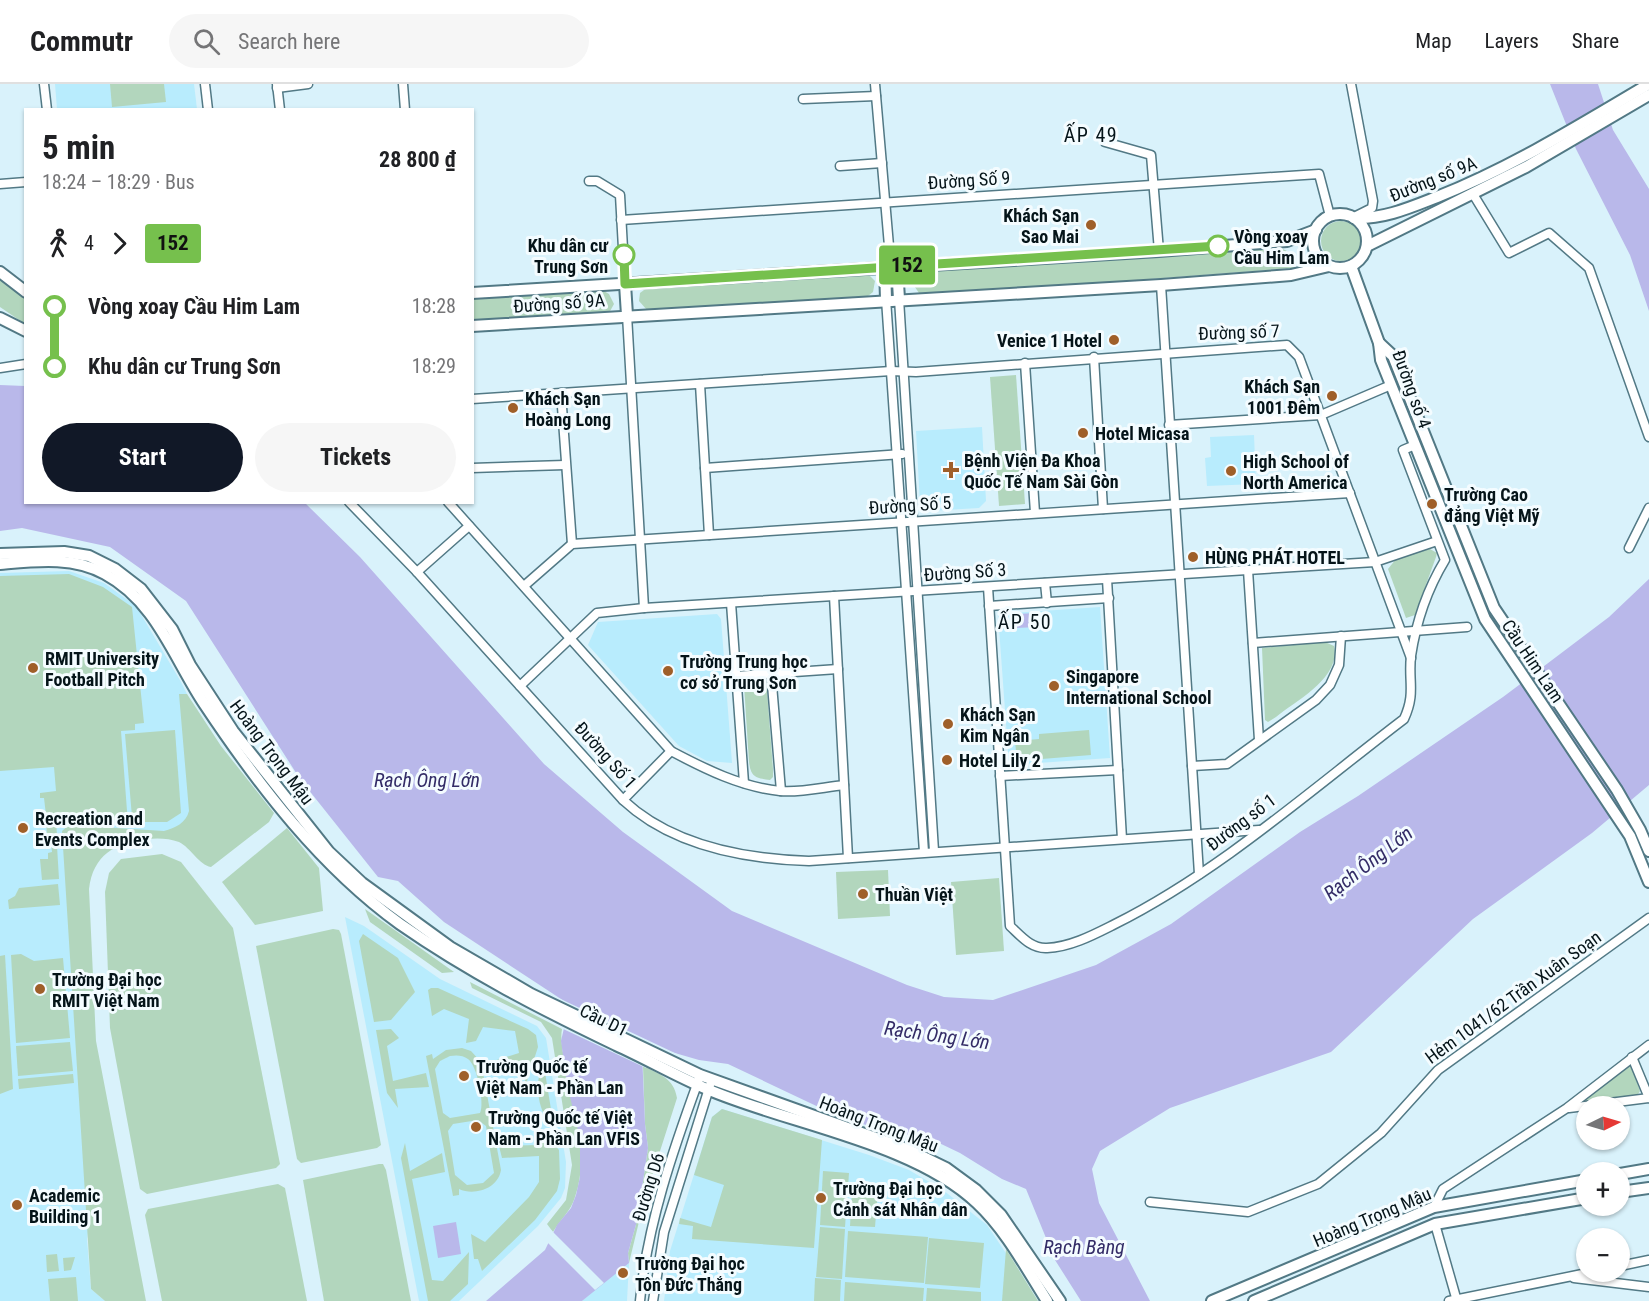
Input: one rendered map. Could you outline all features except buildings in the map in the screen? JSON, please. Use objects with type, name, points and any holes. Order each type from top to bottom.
[{"type":"main road","points":[[1524,163],[1649,84]]},
{"type":"main road","points":[[1524,163],[1649,95]]},
{"type":"main road","name":"Đường số 9A","points":[[1354,218],[1373,219],[1389,215],[1524,163]]},
{"type":"main road","name":"Đường số 9A","points":[[1367,246],[1473,194],[1524,163]]},
{"type":"main road","points":[[1338,214],[1354,218],[1365,230],[1367,246],[1359,261],[1351,266],[1342,268],[1329,266],[1317,254],[1313,238],[1316,230],[1330,216],[1338,214]]},
{"type":"main road","name":"Đường số 9A","points":[[474,293],[1159,251],[1287,241],[1316,230]]},
{"type":"main road","points":[[897,266],[899,299]]},
{"type":"main road","name":"Đường số 9A","points":[[474,326],[886,299],[1161,285],[1291,275],[1329,266]]},
{"type":"main road","name":"Đường số 4","points":[[1351,266],[1379,343],[1381,360],[1415,445]]},
{"type":"main road","points":[[885,267],[886,299]]},
{"type":"main road","points":[[0,272],[24,290]]},
{"type":"main road","points":[[625,284],[627,315]]},
{"type":"main road","points":[[0,318],[24,330]]},
{"type":"main road","name":"Đường số 4","points":[[1379,343],[1393,356],[1426,439]]},
{"type":"main road","name":"Cầu Him Lam","points":[[1426,439],[1494,608],[1617,790],[1649,851]]},
{"type":"main road","name":"Cầu Him Lam","points":[[1415,445],[1485,619],[1630,836],[1649,882]]},
{"type":"main road","name":"Hoàng Trọng Mậu","points":[[0,554],[64,552],[89,556],[115,569],[141,589],[172,629],[190,665],[233,731],[359,887]]},
{"type":"main road","name":"Hoàng Trọng Mậu","points":[[0,564],[50,561],[84,566],[108,575],[135,595],[147,606],[179,663],[227,738],[323,858],[359,887],[469,966],[528,998]]},
{"type":"main road","name":"Cầu D1","points":[[528,998],[669,1065]]},
{"type":"main road","name":"Hoàng Trọng Mậu","points":[[669,1065],[699,1080],[932,1171],[961,1190],[990,1217],[1060,1301]]},
{"type":"main road","points":[[1630,1172],[1649,1169]]},
{"type":"main road","name":"Hoàng Trọng Mậu","points":[[1212,1301],[1434,1207],[1576,1182]]},
{"type":"main road","points":[[1630,1191],[1649,1188]]},
{"type":"main road","name":"Hoàng Trọng Mậu","points":[[1254,1301],[1270,1298],[1435,1224],[1576,1200]]},
{"type":"main road","points":[[1434,1207],[1435,1224]]},
{"type":"main road","name":"Hoàng Trọng Mậu","points":[[1036,1273],[1047,1301]]},
{"type":"street","points":[[44,84],[47,108]]},
{"type":"street","points":[[205,84],[208,108]]},
{"type":"street","points":[[280,108],[277,86],[308,84]]},
{"type":"street","points":[[403,84],[405,108]]},
{"type":"street","points":[[875,84],[889,246],[885,267]]},
{"type":"street","points":[[1351,84],[1373,201],[1372,208],[1354,218]]},
{"type":"street","points":[[803,99],[876,96]]},
{"type":"street","points":[[1106,142],[1150,154],[1159,251]]},
{"type":"street","points":[[840,166],[882,164]]},
{"type":"street","name":"Đường Số 9","points":[[621,220],[1318,174],[1330,216]]},
{"type":"street","points":[[590,181],[597,181],[620,195],[625,284]]},
{"type":"street","points":[[0,184],[24,182]]},
{"type":"street","points":[[1473,194],[1509,253],[1549,233],[1589,268],[1649,437]]},
{"type":"street","points":[[889,246],[897,266]]},
{"type":"street","points":[[1161,285],[1199,874]]},
{"type":"street","points":[[886,299],[924,852]]},
{"type":"street","points":[[899,299],[934,851],[1259,830]]},
{"type":"street","points":[[627,315],[644,608]]},
{"type":"street","name":"Đường số 7","points":[[891,371],[1287,345],[1299,357],[1411,658]]},
{"type":"street","points":[[1094,357],[1103,509]]},
{"type":"street","points":[[1025,363],[1035,513]]},
{"type":"street","points":[[0,368],[24,364]]},
{"type":"street","points":[[474,399],[891,371]]},
{"type":"street","points":[[700,384],[709,535]]},
{"type":"street","points":[[1169,425],[1321,415],[1391,385]]},
{"type":"street","points":[[524,586],[572,544],[561,393]]},
{"type":"street","name":"Đường số 4","points":[[1415,445],[1403,450],[1437,541]]},
{"type":"street","points":[[705,468],[909,454]]},
{"type":"street","points":[[474,468],[565,465]]},
{"type":"street","name":"Đường Số 5","points":[[572,544],[1350,493]]},
{"type":"street","name":"Đường Số 1","points":[[351,504],[417,572],[624,800],[654,823],[739,855],[771,860],[848,858],[934,851]]},
{"type":"street","points":[[450,504],[672,751],[704,769],[744,783],[781,791],[844,785]]},
{"type":"street","points":[[1629,548],[1649,508]]},
{"type":"street","points":[[417,572],[469,526]]},
{"type":"street","name":"Đường số 1","points":[[988,587],[1010,926],[1031,945],[1047,948],[1088,938],[1138,913],[1199,874],[1404,719],[1412,701],[1411,658],[1417,631],[1435,577],[1445,560],[1437,541]]},
{"type":"street","name":"Đường Số 3","points":[[520,686],[597,613],[644,608],[1375,562],[1437,541]]},
{"type":"street","points":[[1248,570],[1259,740]]},
{"type":"street","points":[[1107,579],[1122,839]]},
{"type":"street","points":[[1045,583],[1047,603]]},
{"type":"street","points":[[834,596],[848,858]]},
{"type":"street","points":[[989,606],[1108,598]]},
{"type":"street","points":[[731,603],[744,783]]},
{"type":"street","points":[[1253,643],[1467,627]]},
{"type":"street","points":[[1192,766],[1227,764],[1316,700],[1330,686],[1339,665],[1341,636]]},
{"type":"street","points":[[736,676],[838,669]]},
{"type":"street","points":[[771,673],[781,791]]},
{"type":"street","points":[[624,800],[672,751]]},
{"type":"street","points":[[1000,776],[1118,770]]},
{"type":"street","name":"Hẻm 1041/62 Trần Xuân Soạn","points":[[1150,1202],[1248,1212],[1318,1184],[1381,1133],[1438,1070],[1649,918]]},
{"type":"street","points":[[1434,1207],[1443,1189],[1567,1108],[1649,1045]]},
{"type":"street","points":[[1567,1108],[1649,1098],[1632,1057]]},
{"type":"street","name":"Đường D6","points":[[640,1301],[643,1271],[656,1210],[699,1080]]},
{"type":"street","name":"Đường D6","points":[[653,1301],[664,1232],[710,1084]]},
{"type":"street","points":[[1435,1224],[1454,1300],[1576,1275]]},
{"type":"street","points":[[1630,1264],[1649,1260]]},
{"type":"street","points":[[1567,1277],[1649,1287]]},
{"type":"shaded area","points":[[55,84],[194,84],[197,108],[57,108]]},
{"type":"shaded area","name":"Bệnh Viện Đa Khoa Quốc Tế Nam Sài Gòn","points":[[982,427],[986,501],[979,508],[929,511],[920,504],[916,431]]},
{"type":"shaded area","name":"High School of North America","points":[[1254,435],[1256,484],[1207,486],[1205,458],[1211,457],[1210,437]]},
{"type":"shaded area","name":"Trường Đại học RMIT Việt Nam","points":[[69,571],[104,583],[136,606],[181,682],[187,694],[198,810],[170,833],[74,830],[89,1227],[87,1239],[91,1289],[105,1301],[0,1301],[0,573]]},
{"type":"shaded area","name":"Singapore International School","points":[[1100,607],[1110,758],[1009,765],[998,614]]},
{"type":"shaded area","name":"Trường Trung học cơ sở Trung Sơn","points":[[717,614],[721,619],[732,763],[707,761],[679,746],[588,645],[598,622]]},
{"type":"shaded area","name":"Trường Quốc tế Việt Nam - Phần Lan","points":[[345,917],[364,926],[440,979],[537,1026],[546,1038],[566,1162],[565,1188],[561,1198],[538,1226],[459,1301],[419,1301]]},
{"type":"shaded area","name":"Trường Đại học Cảnh sát Nhân dân","points":[[722,1109],[869,1155],[909,1170],[943,1190],[987,1225],[1038,1301],[664,1301],[670,1251],[712,1117]]},
{"type":"shaded area","name":"Trường Đại học Tôn Đức Thắng","points":[[629,1263],[627,1301],[582,1301],[599,1286]]},
{"type":"green space","points":[[110,84],[164,84],[166,102],[112,107]]},
{"type":"green space","points":[[1341,221],[1349,222],[1355,227],[1360,233],[1360,249],[1355,255],[1349,260],[1341,261],[1333,260],[1327,255],[1322,249],[1321,241],[1322,233],[1327,227],[1333,222]]},
{"type":"green space","points":[[1281,248],[1291,253],[1296,263],[1294,268],[919,293],[910,280],[911,274],[916,270]]},
{"type":"green space","points":[[867,273],[875,281],[873,292],[868,296],[647,310],[639,301],[640,293],[648,287]]},
{"type":"green space","points":[[0,277],[24,296],[24,323],[0,307]]},
{"type":"green space","points":[[602,290],[609,294],[614,304],[609,313],[474,323],[474,298]]},
{"type":"green space","points":[[1016,375],[1025,504],[999,506],[990,377]]},
{"type":"green space","points":[[1430,549],[1437,553],[1436,557],[1415,615],[1406,618],[1388,569],[1396,559]]},
{"type":"green space","points":[[69,574],[103,587],[132,607],[144,723],[135,724],[135,730],[121,731],[128,824],[63,821],[54,815],[46,815],[44,798],[40,798],[40,793],[56,791],[54,767],[0,771],[0,576]]},
{"type":"green space","points":[[1325,642],[1334,646],[1334,658],[1324,678],[1305,696],[1276,717],[1268,722],[1265,720],[1262,648]]},
{"type":"green space","points":[[762,679],[766,683],[767,691],[773,769],[773,777],[770,780],[755,776],[749,762],[744,685],[746,680]]},
{"type":"green space","points":[[179,694],[187,694],[221,746],[274,813],[269,822],[211,867],[179,842],[146,839],[125,844],[107,853],[95,867],[91,877],[89,889],[96,1041],[146,1301],[105,1301],[91,1289],[62,831],[69,825],[164,831],[183,822],[189,811]]},
{"type":"green space","points":[[175,730],[181,813],[167,822],[138,822],[132,817],[125,734]]},
{"type":"green space","points":[[1089,730],[1091,755],[1017,761],[1015,741],[1039,739],[1039,734]]},
{"type":"green space","points":[[46,819],[56,821],[57,835],[47,837]]},
{"type":"green space","points":[[287,828],[319,868],[323,911],[255,925],[222,882]]},
{"type":"green space","points":[[51,843],[57,846],[59,879],[42,880],[40,859],[48,859],[48,853],[52,852]]},
{"type":"green space","points":[[162,854],[181,862],[233,928],[280,1164],[276,1168],[147,1194],[140,1189],[110,1028],[105,892],[109,873],[121,859]]},
{"type":"green space","name":"Thuần Việt","points":[[888,870],[890,916],[838,919],[836,872]]},
{"type":"green space","points":[[999,878],[1004,951],[956,955],[951,882]]},
{"type":"green space","points":[[58,884],[60,905],[9,909],[8,900],[15,896],[19,888]]},
{"type":"green space","points":[[365,909],[454,972],[442,973],[370,922]]},
{"type":"green space","points":[[333,929],[339,930],[341,934],[381,1145],[377,1148],[301,1163],[297,1159],[256,946]]},
{"type":"green space","points":[[363,934],[398,958],[415,992],[391,1020],[374,1022],[359,941]]},
{"type":"green space","points":[[21,954],[34,961],[63,958],[70,1038],[16,1043],[11,955]]},
{"type":"green space","points":[[5,955],[13,1089],[0,1094],[0,956]]},
{"type":"green space","points":[[470,982],[562,1029],[561,1041],[578,1129],[581,1162],[573,1202],[553,1232],[547,1224],[566,1200],[572,1165],[552,1038],[541,1022],[472,988]]},
{"type":"green space","points":[[438,988],[528,1029],[536,1035],[538,1047],[526,1084],[521,1068],[486,1075],[484,1064],[519,1053],[515,1031],[483,1027],[476,1041],[466,1043],[469,1019],[444,1009],[432,1016],[428,990]]},
{"type":"green space","points":[[391,1029],[399,1038],[387,1046],[393,1081],[426,1073],[429,1087],[395,1089],[398,1108],[387,1093],[376,1030]]},
{"type":"green space","points":[[70,1042],[73,1071],[18,1076],[16,1046]]},
{"type":"green space","points":[[462,1048],[471,1051],[481,1062],[501,1170],[499,1177],[490,1186],[471,1192],[459,1189],[459,1195],[453,1196],[426,1056],[432,1054],[433,1059],[446,1050]],"holes":[[[450,1056],[464,1057],[471,1063],[481,1094],[480,1113],[450,1118],[443,1113],[435,1069],[440,1061]],[[478,1120],[486,1126],[494,1173],[483,1183],[467,1185],[455,1175],[448,1131],[453,1124]]]},
{"type":"green space","points":[[1627,1065],[1631,1066],[1640,1091],[1637,1096],[1588,1096]]},
{"type":"green space","points":[[544,1066],[554,1128],[544,1116],[539,1098],[538,1080]]},
{"type":"green space","points":[[643,1066],[669,1081],[677,1098],[644,1201],[629,1263],[628,1253],[637,1221],[648,1148]]},
{"type":"green space","points":[[73,1074],[74,1083],[19,1089],[18,1079]]},
{"type":"green space","points":[[722,1109],[822,1140],[814,1248],[692,1239],[693,1226],[679,1224],[680,1218],[711,1227],[724,1185],[694,1175],[712,1117]]},
{"type":"green space","points":[[532,1119],[559,1150],[560,1179],[557,1191],[535,1220],[482,1271],[478,1259],[474,1259],[471,1234],[485,1242],[529,1197],[539,1182],[539,1156],[502,1158],[499,1146],[537,1145]]},
{"type":"green space","points":[[405,1143],[410,1171],[442,1153],[445,1172],[412,1179],[432,1280],[443,1281],[469,1252],[468,1284],[450,1301],[428,1301],[401,1158]]},
{"type":"green space","points":[[383,1164],[386,1170],[411,1301],[324,1301],[303,1180]]},
{"type":"green space","points":[[823,1171],[849,1173],[845,1227],[820,1225]]},
{"type":"green space","points":[[278,1184],[285,1188],[307,1301],[162,1301],[145,1215],[148,1209]]},
{"type":"green space","points":[[852,1190],[878,1192],[875,1227],[850,1226]]},
{"type":"green space","points":[[820,1227],[845,1229],[842,1279],[816,1277]]},
{"type":"green space","points":[[848,1231],[928,1237],[924,1283],[845,1277]]},
{"type":"green space","points":[[929,1238],[984,1243],[980,1288],[925,1284]]},
{"type":"green space","points":[[1006,1249],[1038,1301],[1002,1301]]},
{"type":"green space","points":[[57,1254],[59,1271],[47,1272],[46,1255]]},
{"type":"green space","points":[[75,1257],[71,1270],[64,1271],[63,1258]]},
{"type":"green space","points":[[76,1277],[78,1301],[50,1301],[48,1279]]},
{"type":"green space","points":[[815,1278],[841,1280],[840,1301],[814,1301]]},
{"type":"green space","points":[[845,1282],[924,1288],[923,1301],[844,1301]]},
{"type":"green space","points":[[927,1288],[981,1292],[981,1301],[926,1301]]},
{"type":"water","points":[[1550,84],[1598,84],[1613,130],[1649,189],[1649,311],[1630,255],[1576,149]]},
{"type":"water","name":"Rạch Ông Lớn","points":[[0,385],[24,386],[24,504],[306,504],[360,557],[544,764],[623,832],[732,911],[907,985],[944,997],[993,1000],[1096,965],[1171,924],[1300,832],[1358,796],[1503,697],[1609,617],[1649,579],[1649,785],[1592,833],[1473,919],[1331,1052],[1170,1108],[1100,1151],[1092,1169],[1099,1203],[1150,1301],[1081,1301],[1055,1260],[1026,1189],[1002,1179],[960,1153],[937,1142],[846,1120],[728,1064],[699,1060],[661,1049],[642,1052],[648,1148],[637,1221],[628,1253],[629,1263],[582,1301],[486,1301],[545,1250],[557,1225],[571,1208],[576,1195],[580,1177],[580,1139],[567,1084],[561,1041],[568,1011],[564,1001],[444,922],[398,881],[378,877],[300,779],[186,601],[110,547],[22,528],[0,531]]},
{"type":"water","points":[[1037,613],[1038,627],[1014,628],[1013,614]]},
{"type":"water","points":[[456,1222],[461,1254],[438,1258],[433,1226]]},
{"type":"pier","points":[[548,993],[677,1056],[661,1052],[645,1054],[646,1068],[559,1027],[565,1011],[562,1003]]},
{"type":"pier","points":[[551,1230],[604,1283],[595,1290],[546,1241]]},
{"type":"bus line","name":"152","points":[[624,255],[625,284],[1218,246]]},
{"type":"place","name":"Khách Sạn Sao Mai","points":[[1091,225]]},
{"type":"place","name":"Vòng xoay Cầu Him Lam","points":[[1218,246]]},
{"type":"place","name":"Khu dân cư Trung Sơn","points":[[624,255]]},
{"type":"place","name":"Venice 1 Hotel","points":[[1114,340]]},
{"type":"place","name":"Khách Sạn 1001 Đêm","points":[[1332,396]]},
{"type":"place","name":"Khách Sạn Hoàng Long","points":[[513,408]]},
{"type":"place","name":"Hotel Micasa","points":[[1083,433]]},
{"type":"place","name":"Bệnh Viện Đa Khoa Quốc Tế Nam Sài Gòn","points":[[951,470]]},
{"type":"place","name":"High School of North America","points":[[1231,471]]},
{"type":"place","name":"Trường Cao đẳng Việt Mỹ","points":[[1432,504]]},
{"type":"place","name":"HÙNG PHÁT HOTEL","points":[[1193,557]]},
{"type":"place","name":"RMIT University Football Pitch","points":[[33,668]]},
{"type":"place","name":"Trường Trung học cơ sở Trung Sơn","points":[[668,671]]},
{"type":"place","name":"Singapore International School","points":[[1054,686]]},
{"type":"place","name":"Khách Sạn Kim Ngân","points":[[948,724]]},
{"type":"place","name":"Hotel Lily 2","points":[[947,760]]},
{"type":"place","name":"Recreation and Events Complex","points":[[23,828]]},
{"type":"place","name":"Thuần Việt","points":[[863,894]]},
{"type":"place","name":"Trường Đại học RMIT Việt Nam","points":[[40,989]]},
{"type":"place","name":"Trường Quốc tế Việt Nam - Phần Lan","points":[[464,1076]]},
{"type":"place","name":"Trường Quốc tế Việt Nam - Phần Lan VFIS","points":[[476,1127]]},
{"type":"place","name":"Trường Đại học Cảnh sát Nhân dân","points":[[821,1198]]},
{"type":"place","name":"Academic Building 1","points":[[17,1205]]},
{"type":"place","name":"Trường Đại học Tôn Đức Thắng","points":[[623,1273]]},
{"type":"district","name":"ẤP 49","points":[[1091,135]]},
{"type":"district","name":"ẤP 50","points":[[1025,622]]},
{"type":"water label","name":"Rạch Bàng","points":[[1084,1247]]}]
